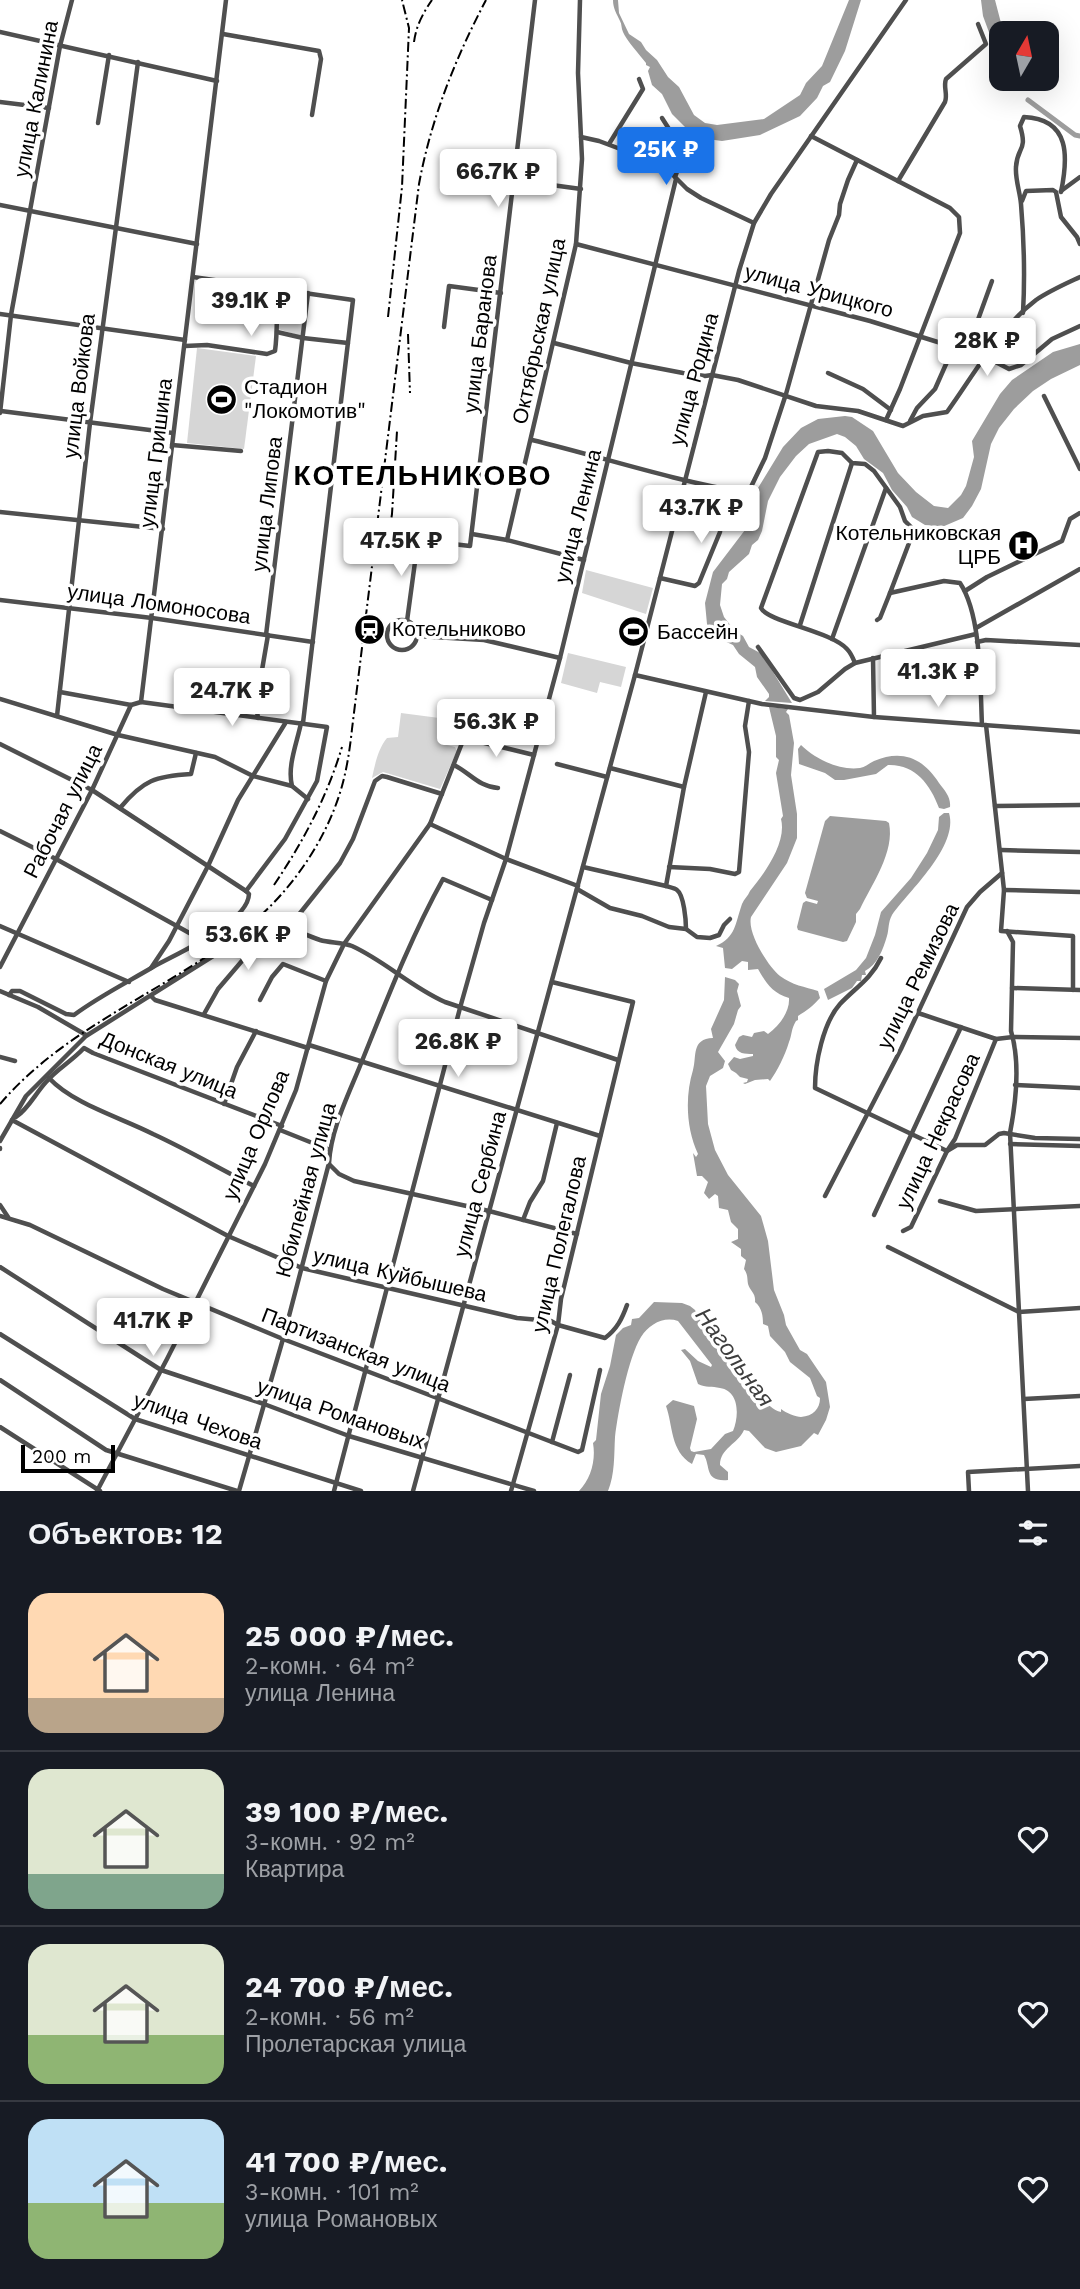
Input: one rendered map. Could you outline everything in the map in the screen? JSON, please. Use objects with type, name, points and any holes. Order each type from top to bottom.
[{"type":"street","name":"улица Калинина","points":[[0,412],[11,315],[60,46],[72,0]]},
{"type":"street","name":"улица Гришина","points":[[141,702],[226,0]]},
{"type":"street","name":"улица Баранова","points":[[407,621],[418,540],[470,546],[536,0]]},
{"type":"street","name":"Октябрьская улица","points":[[507,540],[576,244],[581,189],[578,73],[580,0]]},
{"type":"street","name":"улица Родина","points":[[577,888],[754,223],[771,194],[906,0]]},
{"type":"street","points":[[898,181],[946,102],[946,79],[986,44],[978,24]]},
{"type":"street","points":[[0,32],[216,81]]},
{"type":"street","points":[[223,34],[319,51],[321,59],[312,115]]},
{"type":"street","points":[[98,123],[109,55]]},
{"type":"street","name":"улица Войкова","points":[[57,716],[90,423],[138,62]]},
{"type":"street","points":[[609,144],[643,89],[639,79]]},
{"type":"street","points":[[0,102],[49,107]]},
{"type":"street","points":[[1023,313],[1021,203],[1016,167],[1024,140],[1020,126],[1024,117],[1052,126],[1063,140],[1066,162],[1061,192],[1057,199]]},
{"type":"street","points":[[662,118],[669,129],[688,143],[711,151]]},
{"type":"street","points":[[811,136],[956,212],[960,222],[960,233],[886,420]]},
{"type":"street","points":[[581,137],[609,144],[663,165],[701,198],[754,223]]},
{"type":"street","name":"улица Ленина","points":[[334,1491],[460,1008],[506,859],[560,658],[675,178],[688,143]]},
{"type":"street","points":[[532,440],[609,459],[684,482],[748,491],[765,458],[786,394],[831,233],[857,160]]},
{"type":"street","points":[[1061,192],[1080,177]]},
{"type":"street","points":[[515,180],[581,189]]},
{"type":"street","points":[[1021,203],[1026,191],[1054,190],[1061,217],[1079,237],[1080,244]]},
{"type":"street","points":[[0,205],[197,244]]},
{"type":"street","name":"улица Урицкого","points":[[576,244],[921,335],[986,357],[1009,369],[1017,368],[1052,339],[1080,326]]},
{"type":"street","points":[[193,277],[353,300],[313,642],[302,723],[293,754],[290,779],[292,786]]},
{"type":"street","points":[[554,342],[631,363],[697,375],[712,374],[786,394],[816,406],[858,411],[900,426],[923,416],[947,412],[986,357],[1023,313],[1047,293],[1080,277]]},
{"type":"street","points":[[967,350],[992,281]]},
{"type":"street","points":[[444,327],[449,286],[501,293]]},
{"type":"street","points":[[0,314],[267,354],[275,351],[278,288]]},
{"type":"street","name":"улица Липова","points":[[258,718],[256,705],[267,635],[308,293]]},
{"type":"street","points":[[277,332],[348,343]]},
{"type":"street","points":[[909,422],[917,408],[935,389],[954,346]]},
{"type":"street","points":[[828,373],[869,392],[891,410]]},
{"type":"street","points":[[1044,396],[1080,469]]},
{"type":"street","points":[[0,412],[173,433]]},
{"type":"street","points":[[172,445],[241,451]]},
{"type":"street","points":[[855,663],[849,650],[832,639],[765,614],[761,608],[818,452],[842,453],[852,463],[864,464],[874,471],[900,507],[905,521],[914,530],[877,620]]},
{"type":"street","points":[[800,625],[852,463]]},
{"type":"street","points":[[832,639],[887,488]]},
{"type":"street","points":[[660,578],[695,586],[699,583],[720,532],[724,489]]},
{"type":"street","points":[[0,512],[163,529]]},
{"type":"street","points":[[965,591],[987,577],[1062,541],[1070,519],[1080,513]]},
{"type":"street","points":[[472,534],[584,560]]},
{"type":"street","points":[[758,647],[797,700],[818,692],[855,663],[976,631],[1080,569]]},
{"type":"street","points":[[890,593],[954,581],[960,583],[965,591],[976,631],[984,725],[1000,849],[1004,890],[1002,931],[1073,936],[1073,990]]},
{"type":"street","name":"улица Ломоносова","points":[[0,600],[152,618],[313,642]]},
{"type":"street","points":[[397,621],[407,621],[414,625],[417,636],[413,645],[400,649],[391,644],[389,628],[397,621]]},
{"type":"street","points":[[417,636],[484,640],[560,658]]},
{"type":"street","points":[[977,642],[986,640],[1080,645]]},
{"type":"street","points":[[873,658],[874,717]]},
{"type":"street","points":[[635,675],[762,704],[874,717],[1080,732]]},
{"type":"street","points":[[60,692],[131,705],[141,702],[327,727],[319,775],[308,799],[285,839],[246,891]]},
{"type":"street","points":[[666,886],[684,787],[706,692]]},
{"type":"street","points":[[0,699],[118,735],[223,760],[253,776],[292,786],[308,799]]},
{"type":"street","points":[[669,867],[710,869],[735,874],[740,871],[749,752],[745,730],[749,701]]},
{"type":"street","points":[[289,927],[340,863],[353,839],[376,781],[382,776],[442,794],[464,738],[473,702]]},
{"type":"street","name":"Рабочая улица","points":[[0,967],[92,790],[131,705]]},
{"type":"street","points":[[151,968],[169,942],[238,800],[286,722]]},
{"type":"street","points":[[464,738],[534,755]]},
{"type":"street","points":[[0,744],[92,790],[249,894],[249,901],[229,923],[74,1015],[66,1014],[20,991],[14,990],[9,995]]},
{"type":"street","points":[[120,808],[148,781],[191,774],[196,752]]},
{"type":"street","points":[[557,764],[607,777]]},
{"type":"street","points":[[454,765],[480,783],[498,788]]},
{"type":"street","points":[[610,768],[684,787]]},
{"type":"street","name":"улица Орлова","points":[[98,1491],[281,1128],[296,1090],[333,962],[430,824],[442,794]]},
{"type":"street","points":[[995,806],[1080,805]]},
{"type":"street","points":[[430,824],[577,888],[610,908],[642,916],[669,927],[686,929],[697,937],[715,937],[730,919]]},
{"type":"street","points":[[0,831],[203,940]]},
{"type":"street","points":[[1000,849],[1080,852]]},
{"type":"street","points":[[583,867],[677,889],[684,910],[686,929]]},
{"type":"street","name":"улица Ремизова","points":[[825,1196],[918,1013],[967,907],[1002,873]]},
{"type":"street","name":"Юбилейная улица","points":[[238,1491],[284,1339],[342,1109],[396,974],[443,879],[492,900]]},
{"type":"street","name":"улица Сербина","points":[[413,1491],[577,888]]},
{"type":"street","points":[[1004,890],[1080,892]]},
{"type":"street","points":[[0,926],[129,982]]},
{"type":"street","points":[[0,1141],[12,1120],[30,1104],[83,1034],[151,996],[253,932],[272,926],[289,927],[321,940],[344,944],[374,958],[420,990],[460,1008],[618,1060]]},
{"type":"street","points":[[1007,931],[1013,942],[1011,1031],[1015,1085],[1010,1144],[1028,1491]]},
{"type":"street","points":[[204,1014],[218,989],[259,941],[253,932]]},
{"type":"street","points":[[881,958],[869,978],[839,1006],[827,1023],[815,1088],[947,1152],[957,1145],[985,1145],[999,1134],[1080,1139]]},
{"type":"street","points":[[260,1000],[272,977],[283,964],[326,981]]},
{"type":"street","name":"улица Полегалова","points":[[511,1491],[558,1325],[561,1299],[632,1002],[552,982]]},
{"type":"street","points":[[1012,988],[1080,990]]},
{"type":"street","points":[[0,991],[46,1011],[83,1034]]},
{"type":"street","points":[[151,996],[155,1000],[600,1136]]},
{"type":"street","points":[[918,1013],[996,1039],[1080,1038]]},
{"type":"street","points":[[874,1216],[961,1027]]},
{"type":"street","points":[[224,1104],[237,1067],[256,1031]]},
{"type":"street","name":"улица Некрасова","points":[[903,1231],[911,1227],[960,1129],[996,1039]]},
{"type":"street","name":"Донская улица","points":[[48,1077],[69,1063],[84,1048],[330,1150]]},
{"type":"street","points":[[0,1057],[15,1062]]},
{"type":"street","points":[[48,1077],[55,1085],[102,1111],[150,1132],[254,1186]]},
{"type":"street","points":[[1015,1085],[1080,1088]]},
{"type":"street","name":"улица Куйбышева","points":[[12,1120],[228,1236],[302,1268],[517,1318],[551,1321],[606,1338],[619,1324],[627,1306]]},
{"type":"street","points":[[523,1220],[543,1181],[557,1122]]},
{"type":"street","points":[[1010,1144],[1080,1146]]},
{"type":"street","points":[[329,1163],[339,1174],[354,1181],[577,1234]]},
{"type":"street","points":[[324,1180],[339,1174]]},
{"type":"street","points":[[940,1201],[976,1211],[1080,1206]]},
{"type":"street","points":[[0,1205],[9,1218]]},
{"type":"street","name":"Партизанская улица","points":[[0,1216],[30,1225],[129,1274],[284,1339],[578,1452],[582,1450],[600,1370]]},
{"type":"street","points":[[888,1247],[1019,1312],[1080,1308]]},
{"type":"street","name":"улица Романовых","points":[[0,1267],[161,1370],[349,1436],[534,1491]]},
{"type":"street","name":"улица Чехова","points":[[0,1334],[135,1419],[361,1491]]},
{"type":"street","points":[[551,1442],[570,1375]]},
{"type":"street","points":[[0,1380],[98,1447],[220,1489],[238,1491]]},
{"type":"street","points":[[1024,1399],[1080,1396]]},
{"type":"street","points":[[0,1427],[98,1491]]},
{"type":"street","points":[[969,1491],[968,1472],[1080,1466]]},
{"type":"shaded area","points":[[613,0],[618,0],[619,13],[629,34],[641,42],[679,87],[694,115],[705,123],[717,125],[764,119],[800,95],[806,83],[822,66],[849,0],[861,0],[845,51],[830,82],[823,86],[817,98],[800,116],[760,135],[722,141],[694,136],[672,114],[662,94],[652,85],[648,71],[650,67],[622,31]]},
{"type":"shaded area","points":[[981,0],[995,0],[1000,21],[989,21],[989,32]]},
{"type":"shaded area","points":[[279,294],[299,294],[306,298],[301,336],[278,329]]},
{"type":"shaded area","points":[[1080,344],[1080,365],[1033,391],[999,428],[991,444],[981,489],[972,506],[963,518],[942,527],[925,525],[912,517],[883,473],[864,459],[856,446],[845,437],[837,434],[809,444],[796,456],[780,477],[768,501],[758,540],[752,545],[749,554],[729,572],[722,584],[720,605],[724,617],[735,631],[743,636],[749,647],[762,654],[792,703],[765,701],[769,694],[757,677],[755,667],[739,654],[733,645],[711,631],[707,624],[705,603],[713,572],[745,530],[758,488],[783,447],[801,428],[818,419],[852,417],[873,431],[898,473],[916,492],[934,506],[948,508],[966,486],[974,457],[972,441],[1000,394],[1012,380],[1053,352]]},
{"type":"shaded area","name":"Стадион \"Локомотив\"","points":[[197,348],[256,356],[244,449],[187,443]]},
{"type":"shaded area","points":[[586,570],[653,588],[646,614],[582,593]]},
{"type":"shaded area","points":[[568,653],[626,667],[621,687],[600,682],[597,693],[561,683]]},
{"type":"shaded area","points":[[769,707],[788,709],[786,712],[789,715],[794,743],[791,775],[797,814],[797,838],[787,863],[751,917],[752,932],[764,957],[780,976],[789,982],[818,991],[820,998],[798,1016],[783,1058],[770,1081],[755,1080],[745,1084],[743,1083],[748,1079],[740,1077],[728,1064],[734,1057],[740,1059],[753,1056],[739,1052],[735,1045],[739,1037],[752,1037],[754,1033],[764,1031],[768,1034],[783,1018],[789,1003],[789,998],[770,987],[758,969],[748,970],[748,962],[742,961],[732,969],[725,968],[723,948],[716,946],[731,934],[743,902],[768,866],[781,837],[783,816],[776,773],[779,760],[776,757],[776,736]]},
{"type":"shaded area","points":[[401,713],[447,719],[443,744],[455,747],[457,751],[440,789],[383,772],[372,778],[384,742],[387,738],[398,737]]},
{"type":"shaded area","points":[[801,745],[813,755],[844,768],[864,767],[884,757],[911,758],[933,774],[947,794],[950,807],[939,808],[920,777],[898,766],[888,765],[876,774],[835,780],[825,773],[799,764],[798,749]]},
{"type":"shaded area","points":[[949,813],[947,839],[931,867],[892,915],[879,956],[865,971],[866,975],[862,975],[861,981],[828,1000],[824,989],[856,970],[866,958],[881,912],[911,878],[927,853],[938,830],[939,817]]},
{"type":"shaded area","points":[[830,816],[889,823],[886,856],[856,914],[856,922],[847,941],[843,942],[798,930],[797,927],[803,903],[806,901],[817,904],[818,901],[807,898],[805,893],[825,821]]},
{"type":"shaded area","points":[[725,977],[739,984],[737,991],[741,1006],[718,1052],[725,1061],[723,1068],[710,1076],[706,1086],[708,1124],[715,1150],[728,1175],[761,1216],[768,1241],[774,1290],[786,1325],[800,1350],[807,1354],[826,1382],[830,1407],[818,1435],[814,1433],[801,1446],[776,1452],[765,1448],[749,1431],[744,1430],[721,1459],[720,1465],[728,1472],[728,1480],[715,1479],[704,1455],[696,1454],[692,1464],[680,1452],[673,1437],[666,1406],[673,1400],[694,1406],[697,1419],[690,1448],[694,1452],[711,1449],[725,1434],[733,1431],[737,1412],[734,1399],[727,1390],[698,1384],[690,1361],[681,1350],[685,1349],[698,1361],[711,1367],[712,1365],[678,1321],[662,1320],[644,1332],[632,1358],[618,1414],[613,1471],[608,1491],[579,1491],[592,1469],[593,1443],[596,1440],[601,1394],[616,1335],[631,1325],[632,1319],[639,1318],[654,1302],[682,1303],[695,1310],[705,1330],[710,1330],[708,1335],[714,1339],[714,1344],[721,1349],[720,1352],[774,1409],[801,1417],[812,1413],[819,1405],[820,1398],[810,1378],[790,1362],[785,1352],[770,1336],[768,1326],[763,1324],[762,1312],[755,1302],[744,1269],[746,1260],[741,1256],[741,1249],[731,1242],[738,1239],[738,1229],[731,1222],[728,1210],[719,1208],[718,1196],[715,1194],[709,1199],[704,1193],[708,1182],[702,1176],[697,1176],[693,1153],[696,1157],[698,1154],[689,1123],[689,1090],[696,1049],[701,1041],[713,1038],[711,1029],[724,1000]]},
{"type":"waterway","points":[[1028,100],[1080,136]]},
{"type":"railway","points":[[388,317],[402,187],[409,28],[402,0]]},
{"type":"railway","points":[[414,42],[420,20],[432,0]]},
{"type":"railway","points":[[0,1104],[54,1053],[211,954],[258,918],[303,867],[326,828],[342,786],[349,751],[419,184],[430,136],[445,90],[486,0]]},
{"type":"railway","points":[[408,334],[410,393]]},
{"type":"railway","points":[[386,555],[392,514],[397,431]]},
{"type":"railway","points":[[274,885],[313,819],[342,747]]},
{"type":"place","name":"Стадион \"Локомотив\"","points":[[221,399]]},
{"type":"place","name":"Котельниковская ЦРБ","points":[[1024,545]]},
{"type":"place","name":"Котельниково","points":[[369,629]]},
{"type":"place","name":"Бассейн","points":[[634,632]]},
{"type":"district","name":"КОТЕЛЬНИКОВО","points":[[423,475]]},
{"type":"water label","name":"Нагольная","points":[[735,1357]]}]
